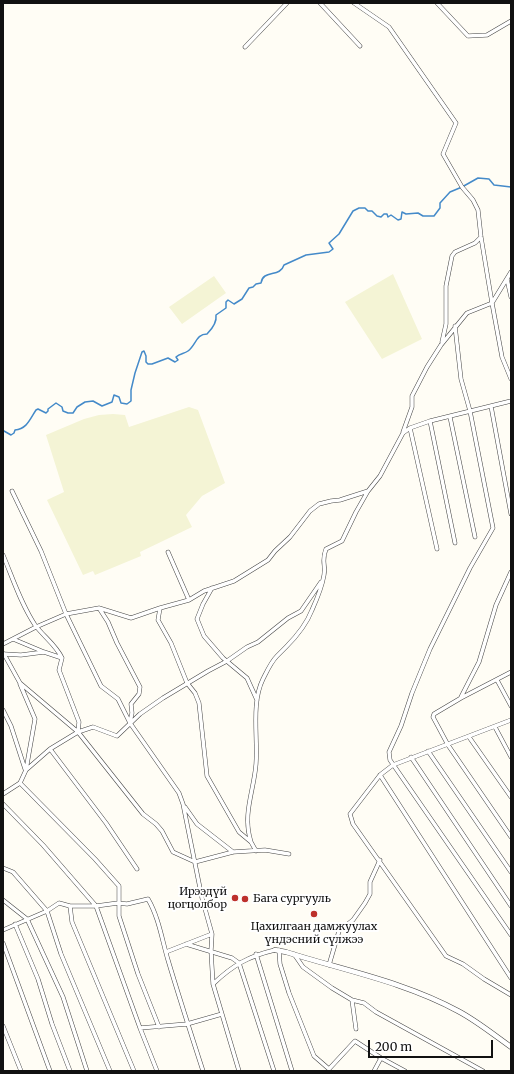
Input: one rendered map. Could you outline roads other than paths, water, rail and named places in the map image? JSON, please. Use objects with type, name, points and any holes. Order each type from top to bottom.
[{"type":"street","points":[[245,47],[287,3]]},
{"type":"street","points":[[320,3],[360,46]]},
{"type":"street","points":[[354,3],[389,27],[456,124],[443,154],[462,187],[473,200],[478,210],[481,237],[502,357],[511,379]]},
{"type":"street","points":[[437,3],[468,36],[487,35],[511,21]]},
{"type":"street","points":[[441,345],[446,324],[446,286],[452,256],[455,252],[475,242],[481,237]]},
{"type":"street","points":[[256,851],[248,834],[247,815],[255,774],[257,701],[259,688],[277,656],[295,637],[311,612],[323,581],[323,557],[326,549],[342,541],[368,491],[380,476],[403,433],[412,406],[412,396],[427,367],[455,326],[467,313],[492,303],[511,272]]},
{"type":"street","points":[[507,278],[511,297]]},
{"type":"street","points":[[455,326],[461,379],[470,411],[493,528],[470,568],[430,649],[412,693],[401,726],[389,752],[390,760],[393,765],[511,935]]},
{"type":"street","points":[[403,433],[410,428],[430,422],[511,401]]},
{"type":"street","points":[[491,406],[511,514]]},
{"type":"street","points":[[450,417],[475,537]]},
{"type":"street","points":[[430,422],[455,543]]},
{"type":"street","points":[[410,428],[437,549]]},
{"type":"street","points":[[12,491],[41,551],[66,614],[102,686],[118,699],[130,723],[179,793],[183,804],[202,898],[212,934],[211,951],[213,984],[239,1071]]},
{"type":"street","points":[[3,644],[66,614],[99,608],[130,618],[188,600],[204,590],[234,581],[268,560],[290,537],[310,511],[319,504],[331,500],[340,500],[368,491]]},
{"type":"street","points":[[168,552],[188,600]]},
{"type":"street","points":[[3,555],[25,608],[36,627],[58,650],[62,658],[59,670],[79,722],[78,732]]},
{"type":"street","points":[[460,698],[479,662],[496,605],[511,572]]},
{"type":"street","points":[[26,770],[50,749],[78,732],[92,727],[117,736],[140,714],[187,683],[227,661],[246,647],[258,642],[288,618],[300,611],[320,583],[324,573]]},
{"type":"street","points":[[212,587],[197,620],[204,636],[227,661],[247,678],[257,701]]},
{"type":"street","points":[[99,608],[108,622],[117,643],[140,687],[139,694],[132,704],[130,723]]},
{"type":"street","points":[[160,608],[158,620],[171,643],[187,683],[199,703],[207,776],[239,832],[251,842]]},
{"type":"street","points":[[13,639],[62,658]]},
{"type":"street","points":[[4,654],[21,655],[44,652]]},
{"type":"street","points":[[3,794],[20,782],[26,770],[35,719],[20,683],[4,654]]},
{"type":"street","points":[[511,672],[460,698],[434,714],[433,717],[448,744],[511,837]]},
{"type":"street","points":[[497,680],[511,706]]},
{"type":"street","points":[[20,683],[78,732],[143,814],[156,824],[162,831],[173,852],[195,862],[233,852],[265,850],[289,854]]},
{"type":"street","points":[[3,710],[11,726],[26,770]]},
{"type":"street","points":[[510,721],[393,765],[380,775],[350,814],[353,824],[380,860],[446,956],[464,964],[484,979],[511,995]]},
{"type":"street","points":[[495,727],[511,758]]},
{"type":"street","points":[[469,737],[511,798]]},
{"type":"street","points":[[50,749],[137,869]]},
{"type":"street","points":[[428,751],[511,872]]},
{"type":"street","points":[[411,757],[511,906]]},
{"type":"street","points":[[380,775],[511,978]]},
{"type":"street","points":[[20,782],[95,859],[119,886],[119,916],[138,974],[159,1027]]},
{"type":"street","points":[[3,804],[43,845],[96,906],[140,1028],[158,1071]]},
{"type":"street","points":[[183,804],[197,824],[233,852]]},
{"type":"street","points":[[330,965],[339,931],[353,920],[365,903],[370,894],[370,882],[380,860]]},
{"type":"street","points":[[3,868],[13,872],[47,911],[61,954],[110,1071]]},
{"type":"street","points":[[3,930],[47,911],[59,903],[70,906],[96,906],[118,903],[127,904],[148,899],[152,905],[160,928],[187,1024],[203,1071]]},
{"type":"street","points":[[3,900],[27,919],[63,997],[87,1071]]},
{"type":"street","points":[[70,906],[72,922],[134,1071]]},
{"type":"street","points":[[15,924],[38,979],[52,1024],[70,1071]]},
{"type":"street","points":[[166,952],[212,934]]},
{"type":"street","points":[[3,943],[50,1071]]},
{"type":"street","points":[[186,944],[232,958],[239,963],[274,1071]]},
{"type":"street","points":[[213,984],[227,971],[239,963],[256,954],[277,950],[402,987],[450,1006],[469,1017],[511,1047]]},
{"type":"street","points":[[277,950],[289,993],[314,1056],[328,1069],[355,1041],[405,1071]]},
{"type":"street","points":[[256,954],[292,1071]]},
{"type":"street","points":[[294,954],[303,967],[332,988],[352,1000],[364,1003],[376,1012],[483,1071]]},
{"type":"street","points":[[352,1000],[356,1029]]},
{"type":"street","points":[[140,1028],[187,1024],[222,1014]]},
{"type":"street","points":[[3,1026],[20,1071]]},
{"type":"street","points":[[374,1071],[382,1058]]},
{"type":"waterway","points":[[3,432],[4,431],[11,435],[15,430],[25,426],[36,410],[38,409],[46,413],[48,409],[56,403],[62,407],[63,411],[68,413],[73,413],[77,407],[85,402],[93,401],[102,406],[112,402],[114,395],[119,397],[121,403],[127,404],[131,401],[131,390],[142,352],[144,351],[146,362],[148,364],[168,358],[175,362],[178,360],[176,357],[188,351],[198,338],[209,332],[215,323],[216,315],[226,308],[226,302],[228,300],[234,304],[242,299],[249,288],[261,283],[265,276],[279,271],[284,265],[306,255],[329,252],[333,249],[329,243],[339,234],[353,211],[359,208],[365,208],[381,217],[384,214],[387,214],[388,217],[391,215],[398,220],[401,219],[402,212],[406,214],[418,213],[423,216],[434,216],[440,208],[440,203],[450,192],[478,178],[489,179],[494,185],[511,187]]},
{"type":"place","name":"Ирээдүй цогцолбор","points":[[235,898]]},
{"type":"place","name":"Бага сургууль","points":[[245,899]]},
{"type":"place","name":"Цахилгаан дамжуулах үндэсний сүлжээ","points":[[314,914]]}]
